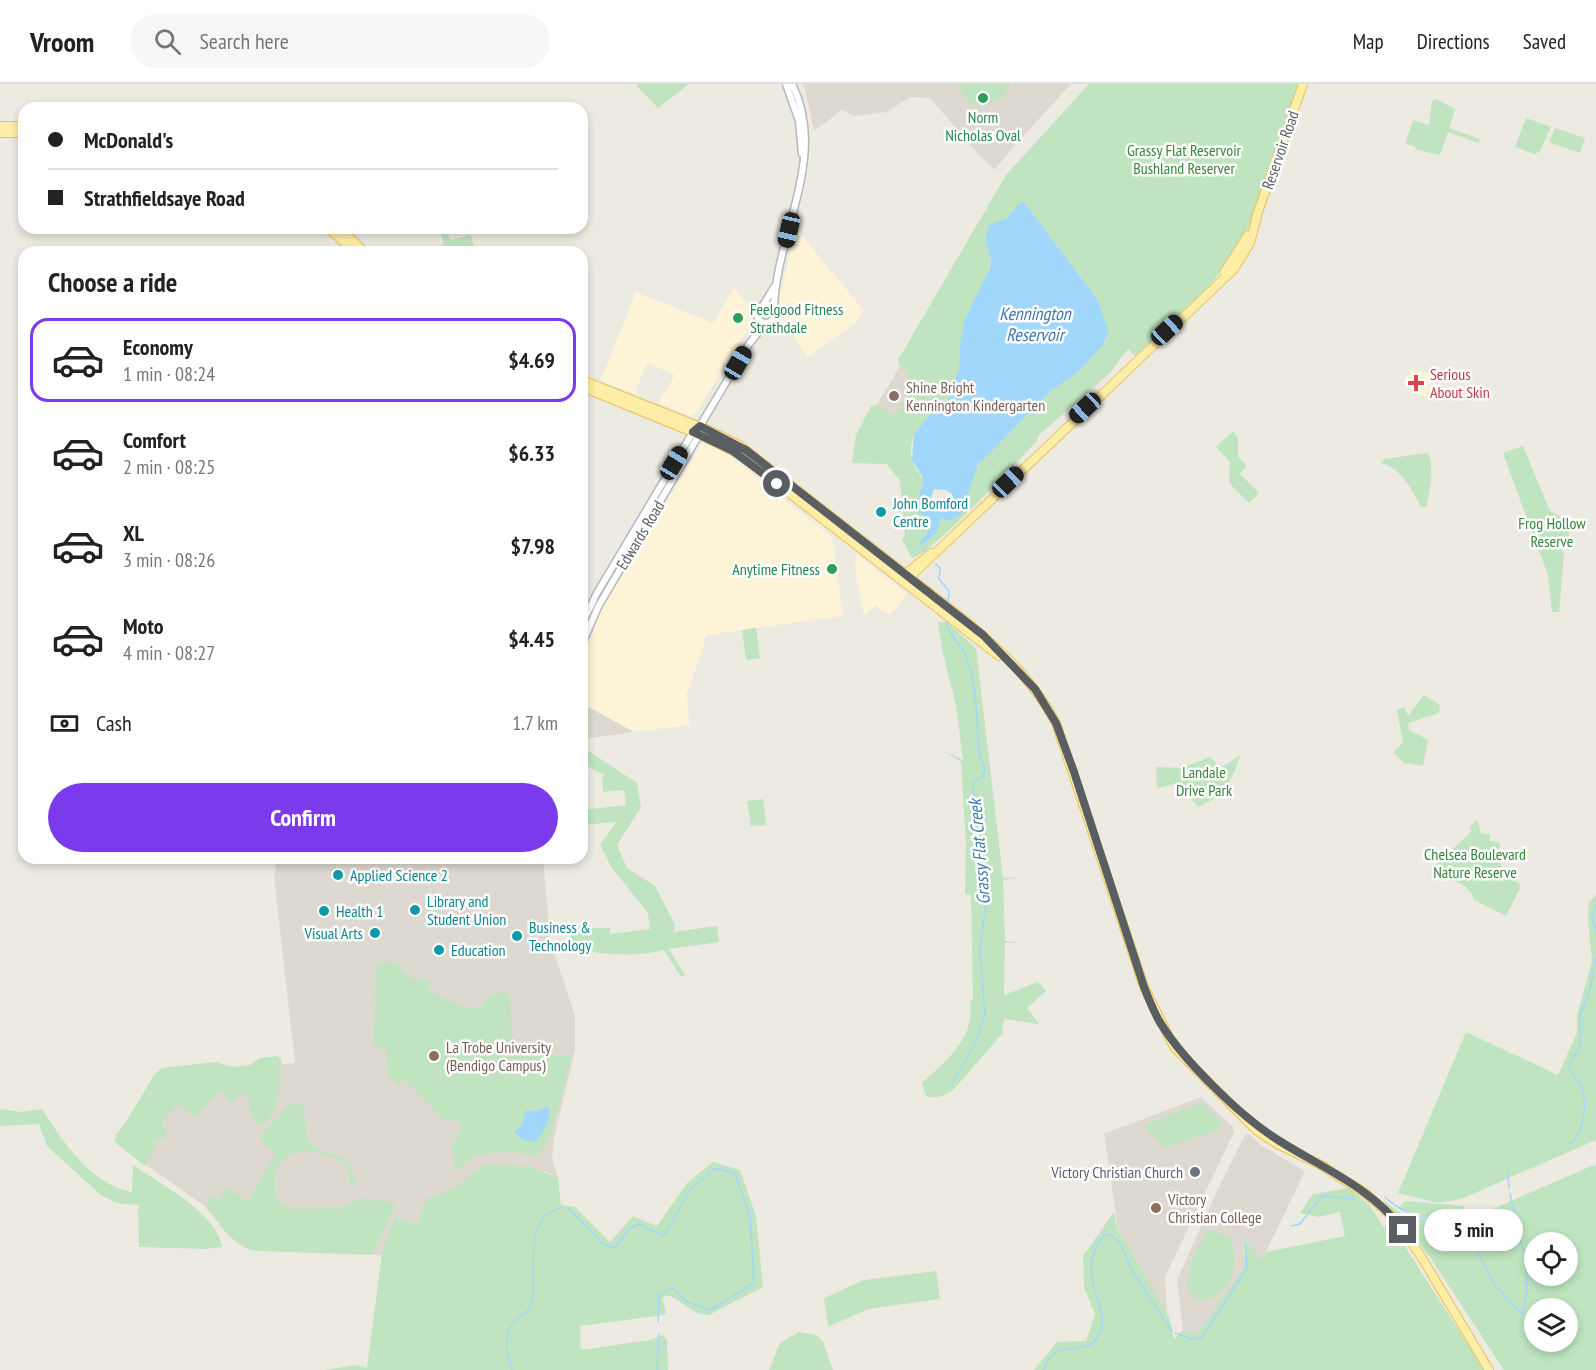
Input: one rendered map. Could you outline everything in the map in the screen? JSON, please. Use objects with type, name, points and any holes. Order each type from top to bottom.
[{"type":"main road","name":"Reservoir Road","points":[[905,577],[944,544],[1201,299],[1234,261],[1257,216],[1303,84]]},
{"type":"main road","points":[[0,126],[18,126]]},
{"type":"main road","points":[[0,133],[18,133]]},
{"type":"main road","points":[[339,234],[350,246]]},
{"type":"main road","points":[[342,234],[357,246]]},
{"type":"main road","points":[[588,382],[697,431],[746,450],[852,537],[905,577],[1026,678],[1056,723],[1144,987],[1161,1025],[1187,1057],[1254,1123],[1365,1193],[1387,1211],[1411,1241],[1489,1370]]},
{"type":"main road","points":[[588,389],[681,428],[697,431]]},
{"type":"main road","points":[[607,390],[621,399],[624,404]]},
{"type":"street","points":[[789,84],[801,132],[801,172]]},
{"type":"street","points":[[777,281],[758,311],[758,316],[766,322],[773,320],[777,281],[801,172],[806,132],[800,101],[789,84]]},
{"type":"street","points":[[764,304],[774,310]]},
{"type":"street","name":"Edwards Road","points":[[748,344],[758,316]]},
{"type":"street","name":"Edwards Road","points":[[588,630],[598,607],[697,431],[748,344],[766,322]]},
{"type":"street","points":[[681,428],[684,438],[681,451]]},
{"type":"street","name":"Edwards Road","points":[[588,611],[681,451],[697,431]]},
{"type":"shaded area","points":[[802,84],[1071,84],[995,170],[979,155],[930,98],[910,97],[887,112],[855,116],[842,110],[814,131]]},
{"type":"shaded area","points":[[796,228],[864,311],[857,322],[808,357],[783,324],[779,314],[780,295]]},
{"type":"shaded area","points":[[734,288],[753,312],[753,321],[696,413],[690,416],[658,403],[675,375],[647,363],[636,389],[637,395],[601,380],[636,292],[713,323]]},
{"type":"shaded area","name":"Shine Bright Kennington Kindergarten","points":[[900,366],[906,370],[912,388],[895,415],[877,405]]},
{"type":"shaded area","points":[[1412,368],[1433,376],[1426,397],[1417,394],[1403,382]]},
{"type":"shaded area","points":[[702,443],[722,450],[832,537],[843,616],[707,635],[686,696],[690,725],[634,732],[589,707],[588,709],[588,646],[600,612]]},
{"type":"shaded area","points":[[856,554],[907,594],[890,616],[876,605],[864,616],[855,567]]},
{"type":"shaded area","points":[[588,707],[634,732],[588,738]]},
{"type":"shaded area","name":"La Trobe University (Bendigo Campus)","points":[[276,864],[544,864],[550,940],[575,1016],[575,1050],[554,1138],[552,1158],[558,1178],[547,1172],[484,1164],[457,1188],[440,1196],[427,1197],[417,1226],[381,1255],[255,1251],[242,1247],[228,1235],[206,1207],[117,1144],[115,1136],[132,1113],[243,1069],[295,1063],[274,876]]},
{"type":"shaded area","name":"Victory Christian College","points":[[1201,1097],[1233,1127],[1234,1132],[1165,1277],[1167,1314],[1123,1236],[1119,1234],[1104,1134]]},
{"type":"shaded area","name":"Victory Christian College","points":[[1249,1134],[1262,1146],[1305,1171],[1262,1260],[1247,1242],[1243,1248],[1246,1266],[1198,1334],[1183,1330],[1177,1280],[1217,1191],[1245,1135]]},
{"type":"green space","points":[[635,84],[689,84],[658,108]]},
{"type":"green space","name":"Norm Nicholas Oval","points":[[957,84],[1011,84],[1000,98],[989,104],[978,105],[972,103],[963,94]]},
{"type":"green space","name":"Grassy Flat Reservoir Bushland Reserver","points":[[1089,84],[1298,84],[1241,246],[1210,285],[1135,356],[1128,349],[1110,373],[1039,435],[1037,441],[955,525],[922,553],[912,558],[902,539],[905,535],[900,481],[887,464],[852,463],[856,435],[871,406],[877,405],[895,415],[912,388],[906,370],[900,366],[898,360],[1006,175]],"holes":[[[1024,202],[1098,300],[1109,334],[1106,341],[1077,373],[1051,391],[982,460],[946,519],[941,518],[938,529],[922,546],[921,541],[931,528],[928,515],[917,511],[915,503],[922,482],[913,462],[911,444],[922,424],[943,412],[955,386],[964,324],[990,265],[987,238],[989,225],[1003,221]]]},
{"type":"green space","points":[[1436,99],[1455,109],[1449,128],[1480,139],[1478,143],[1448,132],[1440,155],[1417,150],[1414,146],[1405,144],[1413,120],[1429,125],[1432,101]]},
{"type":"green space","points":[[1526,118],[1551,127],[1540,151],[1535,154],[1515,147]]},
{"type":"green space","points":[[1555,128],[1585,138],[1580,153],[1549,142]]},
{"type":"green space","points":[[441,234],[448,234],[451,240],[471,235],[474,246],[444,246]]},
{"type":"green space","points":[[1233,431],[1238,437],[1238,457],[1247,466],[1240,474],[1259,493],[1249,503],[1229,483],[1230,462],[1216,447]]},
{"type":"green space","name":"Frog Hollow Reserve","points":[[1523,446],[1550,511],[1570,522],[1568,543],[1561,548],[1564,555],[1559,612],[1552,612],[1548,575],[1503,453]]},
{"type":"green space","points":[[1428,453],[1431,480],[1426,507],[1421,507],[1410,486],[1400,474],[1381,463],[1384,459]]},
{"type":"green space","points":[[938,622],[947,622],[976,648],[1003,878],[1020,877],[1003,880],[1005,941],[1020,943],[1005,943],[1004,995],[1038,982],[1046,991],[1027,1008],[1039,1024],[1004,1019],[1002,1034],[954,1089],[944,1095],[934,1097],[926,1096],[922,1083],[949,1057],[964,1037],[971,1014],[970,1001],[973,1000],[971,895],[965,894],[966,842],[961,762],[944,751],[963,760],[956,705],[942,649]]},
{"type":"green space","points":[[756,628],[760,658],[746,660],[742,630]]},
{"type":"green space","points":[[1424,695],[1440,705],[1439,713],[1408,723],[1409,730],[1428,740],[1423,766],[1404,763],[1393,752],[1403,743],[1397,710],[1404,707],[1408,716]]},
{"type":"green space","points":[[588,751],[637,783],[641,807],[617,845],[627,868],[655,886],[675,925],[673,932],[717,926],[719,942],[669,949],[685,975],[681,977],[664,950],[630,955],[572,949],[569,922],[584,928],[610,928],[610,934],[650,929],[648,913],[612,868],[600,845],[616,822],[588,824],[588,809],[626,805],[624,790],[603,792],[602,777],[605,776],[588,766]]},
{"type":"green space","name":"Landale Drive Park","points":[[1240,755],[1226,787],[1207,803],[1198,807],[1179,783],[1157,788],[1156,767],[1182,768],[1210,757],[1221,768]]},
{"type":"green space","points":[[763,799],[766,825],[751,826],[747,801]]},
{"type":"green space","name":"Chelsea Boulevard Nature Reserve","points":[[1477,820],[1481,833],[1490,834],[1490,841],[1499,842],[1501,866],[1521,886],[1506,916],[1474,900],[1472,894],[1463,885],[1432,869],[1472,831],[1469,827]]},
{"type":"green space","points":[[1596,895],[1596,1140],[1461,1199],[1438,1203],[1398,1193],[1466,1032],[1558,1075],[1577,1033],[1577,1015],[1592,961],[1588,919],[1589,902]]},
{"type":"green space","points":[[377,962],[394,962],[411,978],[430,979],[429,991],[460,1006],[480,1008],[486,999],[499,992],[510,994],[512,1056],[571,1056],[551,1136],[537,1156],[505,1151],[472,1156],[459,1171],[455,1170],[452,1145],[461,1130],[460,1121],[444,1121],[406,1081],[401,1079],[401,1087],[389,1077],[386,1048],[373,1046]],"holes":[[[544,1107],[543,1130],[539,1138],[514,1132],[522,1125],[530,1108],[538,1111]]]},
{"type":"green space","points":[[277,1056],[281,1059],[282,1068],[280,1068],[277,1103],[270,1117],[263,1122],[255,1126],[247,1096],[241,1094],[231,1103],[220,1090],[195,1117],[177,1104],[162,1123],[167,1133],[163,1140],[156,1139],[153,1145],[157,1146],[145,1166],[114,1141],[155,1074],[162,1068],[216,1062],[232,1067],[250,1065],[260,1058]]},
{"type":"green space","points":[[1202,1102],[1223,1125],[1212,1132],[1164,1148],[1144,1125]]},
{"type":"green space","points":[[290,1103],[300,1103],[303,1107],[309,1140],[321,1150],[342,1157],[353,1172],[356,1186],[350,1184],[346,1164],[329,1156],[304,1152],[293,1154],[279,1164],[275,1174],[278,1200],[285,1207],[297,1209],[343,1207],[362,1198],[394,1203],[395,1207],[372,1255],[250,1250],[228,1235],[205,1206],[211,1196],[219,1201],[226,1187],[248,1202],[275,1153],[265,1145],[260,1136]]},
{"type":"green space","points":[[0,1109],[21,1112],[42,1109],[59,1135],[80,1160],[104,1181],[117,1188],[132,1192],[133,1165],[185,1200],[210,1222],[218,1234],[222,1247],[205,1249],[139,1247],[138,1205],[117,1203],[102,1196],[47,1146],[39,1124],[0,1126]]},
{"type":"green space","points":[[713,1162],[740,1170],[756,1216],[763,1287],[709,1315],[694,1311],[676,1299],[666,1296],[662,1298],[666,1312],[664,1315],[580,1326],[581,1350],[650,1340],[663,1335],[667,1340],[668,1370],[325,1370],[355,1365],[367,1368],[382,1253],[395,1217],[417,1225],[427,1197],[451,1190],[484,1164],[531,1167],[558,1178],[561,1205],[575,1207],[610,1242],[633,1216],[657,1226],[687,1183]]},
{"type":"green space","points":[[1596,1164],[1596,1370],[1504,1370],[1430,1257],[1382,1199],[1397,1211],[1441,1225],[1456,1225]]},
{"type":"green space","points":[[1349,1188],[1370,1206],[1384,1228],[1388,1220],[1484,1370],[1034,1370],[1057,1342],[1086,1341],[1095,1314],[1084,1287],[1083,1256],[1114,1212],[1119,1234],[1123,1236],[1169,1317],[1174,1339],[1183,1330],[1198,1334],[1245,1266],[1244,1243],[1247,1241],[1262,1260],[1266,1252],[1345,1236],[1340,1212],[1318,1217],[1300,1213],[1313,1194]]},
{"type":"green space","points":[[1405,1201],[1464,1206],[1462,1221],[1433,1220],[1399,1208]]},
{"type":"green space","points":[[1209,1229],[1231,1239],[1234,1249],[1233,1271],[1224,1289],[1217,1295],[1196,1300],[1186,1287],[1192,1258]]},
{"type":"green space","points":[[936,1271],[940,1299],[868,1309],[828,1327],[824,1298],[864,1280]]},
{"type":"green space","points":[[799,1332],[817,1335],[823,1342],[833,1370],[769,1370],[780,1343]]},
{"type":"water","name":"Kennington Reservoir","points":[[1024,202],[1098,300],[1109,334],[1102,346],[1077,373],[1051,391],[978,465],[961,514],[952,521],[941,518],[937,532],[921,546],[921,541],[931,527],[928,515],[922,515],[914,508],[923,484],[922,476],[912,460],[914,434],[930,415],[943,412],[959,370],[964,321],[990,268],[991,260],[985,240],[989,225],[1006,219],[1020,203]],"holes":[[[934,489],[946,490],[952,494],[954,501],[949,511],[934,511],[928,507]]]},
{"type":"water","points":[[549,1107],[549,1117],[536,1141],[524,1140],[514,1132],[522,1125],[526,1110],[538,1111]]},
{"type":"waterway","name":"Grassy Flat Creek","points":[[922,546],[925,551]]},
{"type":"waterway","name":"Grassy Flat Creek","points":[[936,564],[940,568],[939,579],[949,591],[948,602]]},
{"type":"waterway","name":"Grassy Flat Creek","points":[[946,622],[965,654],[973,682],[980,757],[985,768],[983,775],[973,783],[978,833],[975,847],[984,875],[987,895],[980,950],[985,1014],[976,1042],[951,1086]]},
{"type":"waterway","points":[[1596,904],[1592,918],[1596,932]]},
{"type":"waterway","points":[[1569,1144],[1578,1134],[1584,1110],[1581,1087],[1569,1067],[1580,1046],[1580,1015],[1588,997],[1596,958]]},
{"type":"waterway","points":[[567,1207],[603,1244],[615,1248],[629,1229],[638,1224],[664,1236],[691,1188],[716,1168],[735,1174],[750,1216],[754,1283],[710,1310],[687,1302],[673,1288],[659,1295],[658,1322]]},
{"type":"waterway","points":[[1508,1174],[1509,1188]]},
{"type":"waterway","points":[[1464,1223],[1494,1284],[1522,1314],[1527,1292],[1526,1263],[1510,1194]]},
{"type":"waterway","points":[[1291,1226],[1300,1224],[1322,1196],[1355,1199]]},
{"type":"waterway","points":[[1385,1197],[1393,1204],[1420,1217],[1461,1222]]},
{"type":"waterway","points":[[507,1342],[511,1325],[528,1311],[531,1305],[536,1232],[541,1221],[550,1212],[562,1208]]},
{"type":"waterway","points":[[1044,1370],[1047,1361],[1057,1352],[1091,1345],[1100,1332],[1102,1320],[1091,1268],[1094,1252],[1104,1235],[1112,1235],[1122,1246],[1132,1271],[1172,1331]]},
{"type":"waterway","points":[[1175,1333],[1191,1339],[1202,1338],[1247,1268],[1245,1245]]},
{"type":"waterway","points":[[657,1370],[659,1334]]},
{"type":"waterway","points":[[506,1347],[512,1370]]},
{"type":"place","name":"Norm Nicholas Oval","points":[[983,98]]},
{"type":"place","name":"Feelgood Fitness Strathdale","points":[[738,318]]},
{"type":"place","name":"Serious About Skin","points":[[1416,383]]},
{"type":"place","name":"Shine Bright Kennington Kindergarten","points":[[894,396]]},
{"type":"place","name":"John Bomford Centre","points":[[881,512]]},
{"type":"place","name":"Anytime Fitness","points":[[832,569]]},
{"type":"place","name":"Applied Science 2","points":[[338,875]]},
{"type":"place","name":"Library and Student Union","points":[[415,910]]},
{"type":"place","name":"Health 1","points":[[324,911]]},
{"type":"place","name":"Visual Arts","points":[[375,933]]},
{"type":"place","name":"Business & Technology","points":[[517,936]]},
{"type":"place","name":"Education","points":[[439,950]]},
{"type":"place","name":"La Trobe University (Bendigo Campus)","points":[[434,1056]]},
{"type":"place","name":"Victory Christian Church","points":[[1195,1172]]},
{"type":"place","name":"Victory Christian College","points":[[1156,1208]]},
{"type":"route","points":[[777,484],[733,451],[693,432],[700,426],[746,450],[983,635],[1026,678],[1045,703],[1056,723],[1144,987],[1161,1025],[1187,1057],[1254,1123],[1278,1140],[1347,1180],[1375,1200],[1403,1230]]}]
